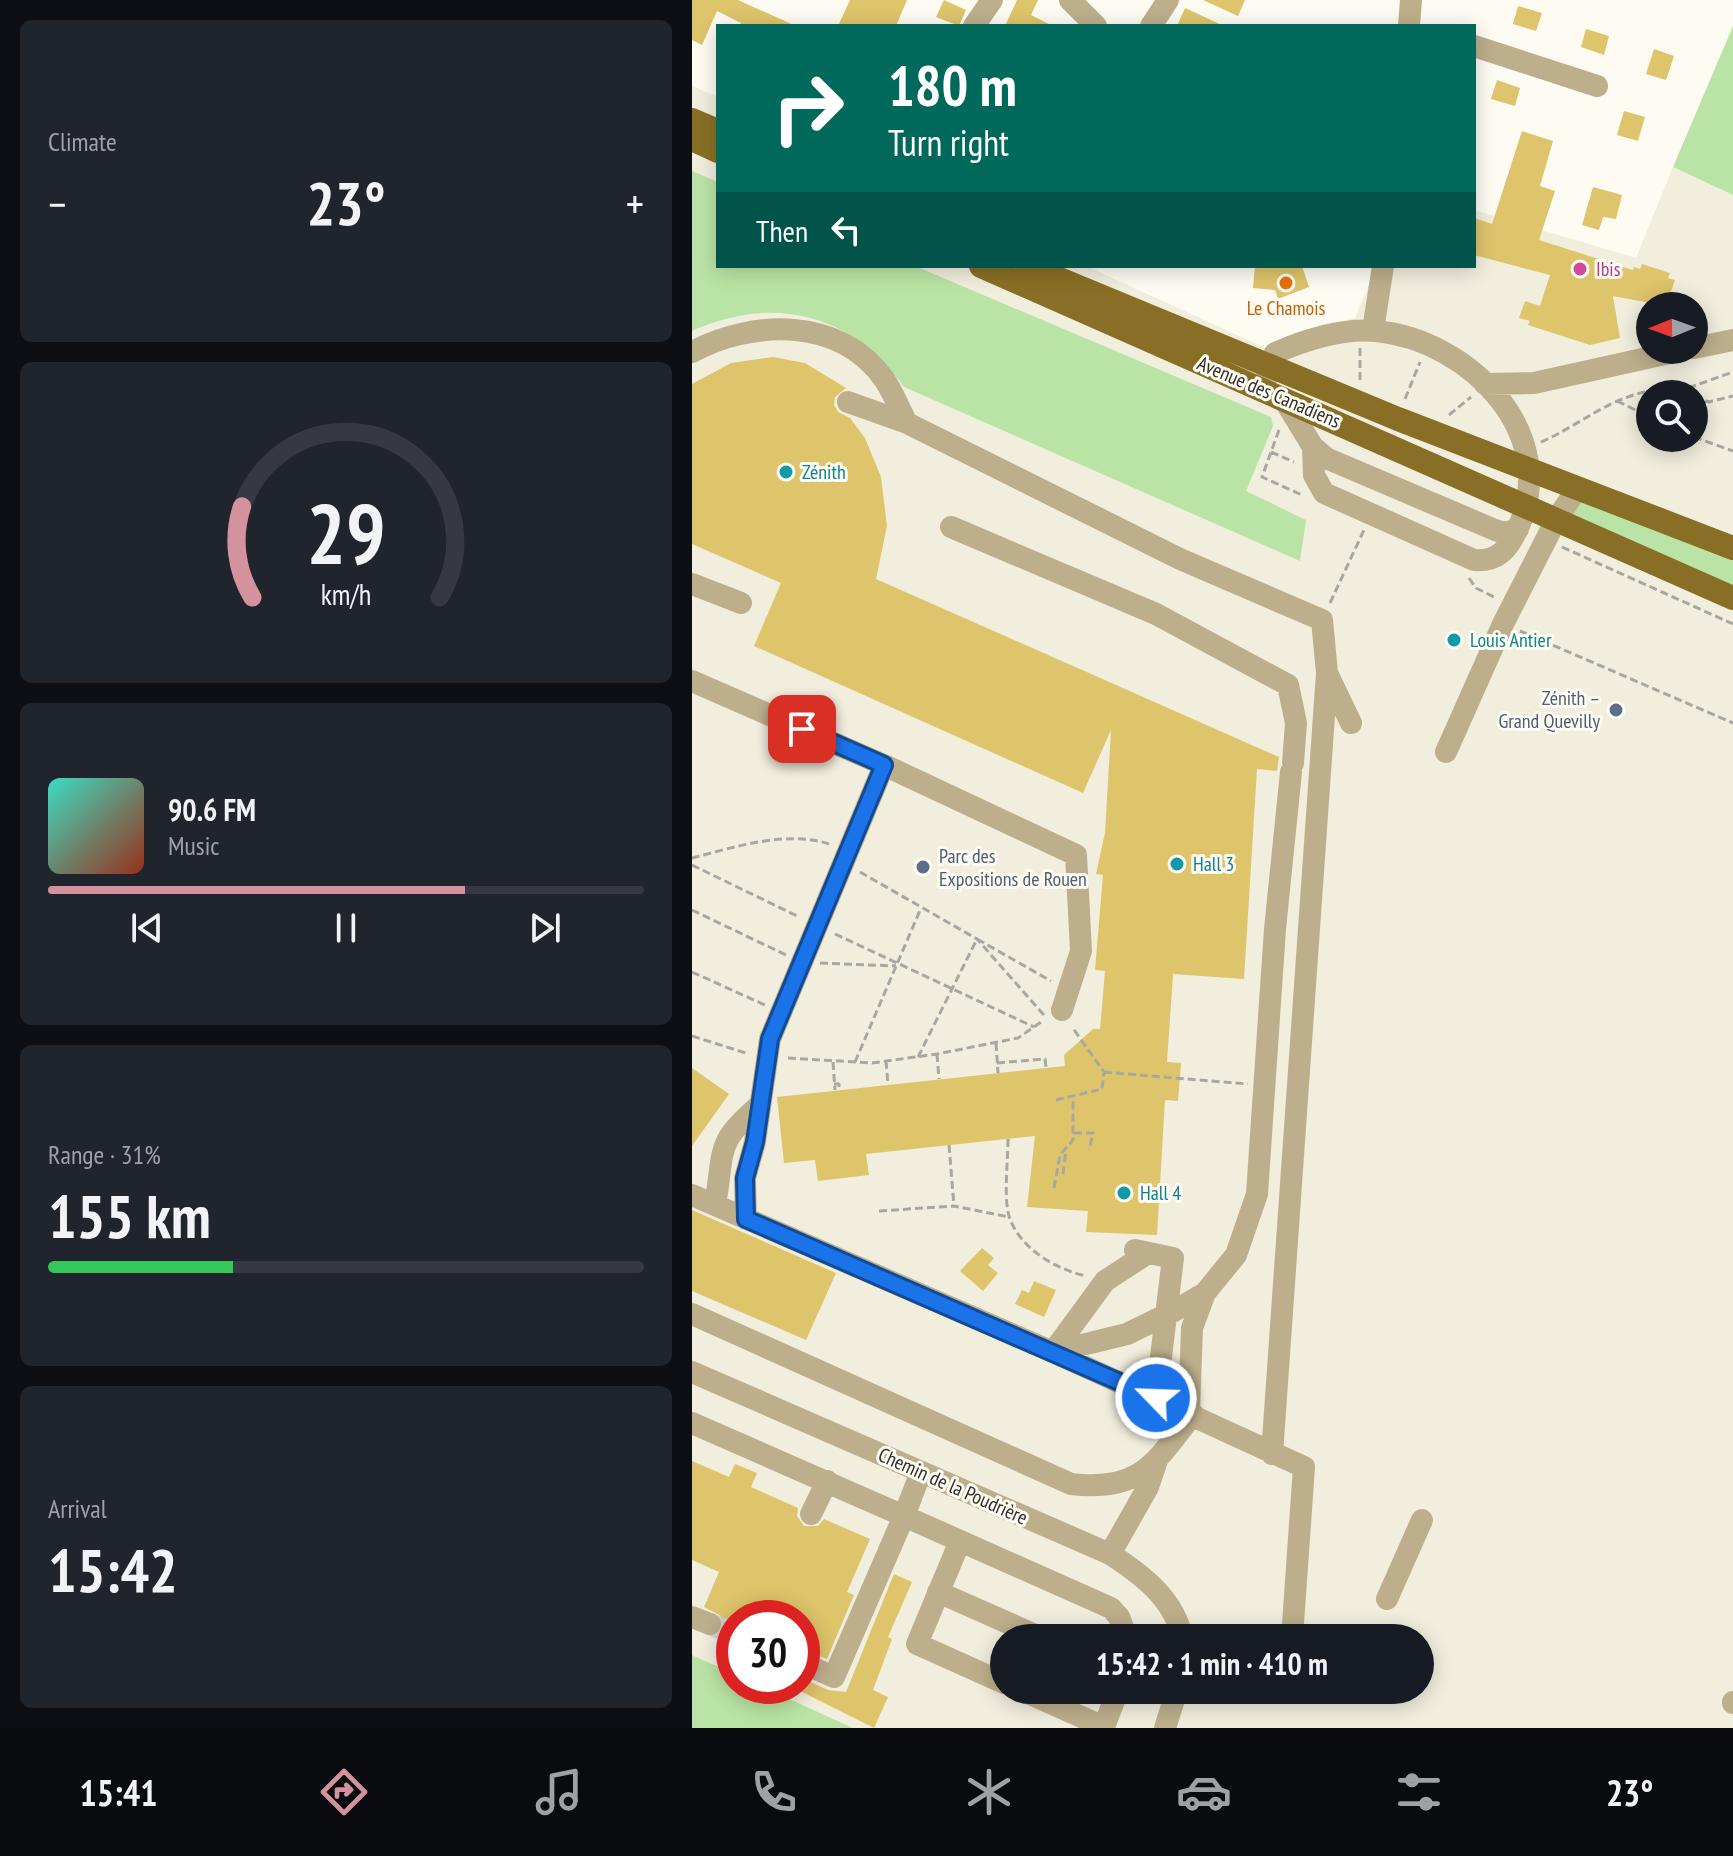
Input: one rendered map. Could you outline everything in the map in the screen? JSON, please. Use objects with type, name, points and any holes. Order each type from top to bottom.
[{"type":"main road","points":[[692,120],[716,130]]},
{"type":"main road","points":[[692,139],[716,150]]},
{"type":"main road","name":"Avenue des Canadiens","points":[[986,268],[1272,385],[1532,472],[1733,548]]},
{"type":"main road","name":"Avenue des Canadiens","points":[[1052,271],[1523,518],[1556,528],[1733,598]]},
{"type":"street","points":[[975,24],[992,0]]},
{"type":"street","points":[[1070,0],[1094,24]]},
{"type":"street","points":[[1152,24],[1168,0]]},
{"type":"street","points":[[1409,24],[1411,0]]},
{"type":"street","points":[[1476,47],[1597,86]]},
{"type":"street","points":[[1367,331],[1383,268]]},
{"type":"street","points":[[692,352],[721,337],[763,328],[815,332],[855,352],[883,377],[907,423]]},
{"type":"street","points":[[1313,447],[1314,475],[1324,493],[1474,560],[1485,561],[1502,553],[1523,518],[1532,472],[1511,414],[1485,384],[1427,344],[1367,331],[1307,340],[1275,353],[1272,385],[1313,447],[1326,458],[1495,530],[1505,533],[1523,518]]},
{"type":"street","points":[[1708,345],[1733,340]]},
{"type":"street","points":[[1485,384],[1534,383],[1636,361]]},
{"type":"street","points":[[1511,414],[1534,383]]},
{"type":"street","points":[[848,402],[907,423],[1180,559],[1322,620],[1327,673],[1272,1454]]},
{"type":"street","points":[[1446,752],[1503,624],[1577,489]]},
{"type":"street","points":[[951,527],[1156,614],[1288,685],[1296,723],[1257,1194],[1236,1255],[1205,1293],[1192,1328],[1191,1413],[1157,1460],[1148,1487],[1110,1554]]},
{"type":"street","points":[[692,584],[741,603]]},
{"type":"street","points":[[1327,673],[1351,723]]},
{"type":"street","points":[[692,681],[884,765],[1076,855],[1081,951],[1059,1006]]},
{"type":"street","points":[[746,1219],[745,1178],[760,1105],[765,1059],[781,1012],[884,765]]},
{"type":"street","points":[[715,1205],[722,1146],[734,1128],[760,1105]]},
{"type":"street","points":[[692,1195],[1191,1413],[1304,1467],[1293,1624]]},
{"type":"street","points":[[1053,1352],[1105,1281],[1142,1252],[1173,1258],[1156,1398]]},
{"type":"street","points":[[1053,1352],[1127,1334],[1205,1293]]},
{"type":"street","points":[[692,1314],[1071,1484],[1105,1488],[1130,1479],[1157,1460]]},
{"type":"street","name":"Chemin de la Poudrière","points":[[692,1372],[1110,1554],[1142,1575],[1169,1606],[1176,1624]]},
{"type":"street","points":[[692,1423],[1111,1608],[1122,1624]]},
{"type":"street","points":[[820,1671],[834,1677],[921,1472]]},
{"type":"street","points":[[811,1514],[827,1481]]},
{"type":"street","points":[[1387,1599],[1422,1520]]},
{"type":"street","points":[[960,1541],[917,1644],[990,1677]]},
{"type":"street","points":[[938,1592],[1010,1624]]},
{"type":"street","points":[[1052,1704],[1104,1727],[1113,1704]]},
{"type":"street","points":[[1165,1728],[1173,1704]]},
{"type":"path","points":[[1360,381],[1367,331]]},
{"type":"path","points":[[1405,399],[1427,344]]},
{"type":"path","points":[[1708,381],[1733,372]]},
{"type":"path","points":[[1446,418],[1485,384]]},
{"type":"path","points":[[1532,445],[1636,394]]},
{"type":"path","points":[[1708,402],[1733,396]]},
{"type":"path","points":[[1617,401],[1636,410]]},
{"type":"path","points":[[1708,442],[1733,451]]},
{"type":"path","points":[[1556,528],[1563,549],[1733,624]]},
{"type":"path","points":[[692,858],[736,847],[807,837],[846,856],[977,939],[1059,1006],[1104,1072],[1102,1089],[1056,1100]]},
{"type":"path","points":[[692,865],[899,966],[1034,1027]]},
{"type":"path","points":[[855,1062],[899,966],[922,906]]},
{"type":"path","points":[[977,939],[1059,1006]]},
{"type":"path","points":[[918,1057],[977,939]]},
{"type":"path","points":[[692,972],[781,1012]]},
{"type":"path","points":[[692,1036],[765,1059],[886,1061],[1018,1038],[1059,1006]]},
{"type":"path","points":[[996,1043],[998,1073]]},
{"type":"path","points":[[937,1054],[939,1079]]},
{"type":"path","points":[[997,1063],[1045,1059],[1046,1067]]},
{"type":"path","points":[[833,1061],[834,1084],[839,1084],[837,1090]]},
{"type":"path","points":[[886,1061],[888,1085]]},
{"type":"path","points":[[1104,1072],[1264,1085]]},
{"type":"path","points":[[1054,1188],[1062,1171],[1065,1147],[1074,1133],[1073,1098]]},
{"type":"path","points":[[1074,1133],[1093,1133],[1088,1147]]},
{"type":"path","points":[[1008,1139],[1009,1217],[1024,1242],[1060,1270],[1105,1281]]},
{"type":"path","points":[[949,1145],[954,1206]]},
{"type":"path","points":[[879,1211],[954,1206],[1009,1217]]},
{"type":"shaded area","points":[[692,86],[716,96],[716,268],[1090,268],[1270,350],[1309,332],[1355,318],[1376,268],[1476,268],[1476,211],[1636,258],[1673,167],[1733,195],[1733,1728],[853,1728],[800,1704],[820,1704],[820,1600],[716,1600],[716,1666],[692,1655]]},
{"type":"green space","points":[[1733,26],[1733,195],[1673,167]]},
{"type":"green space","points":[[692,171],[716,181],[716,268],[920,268],[1271,417],[1273,426],[1246,491],[1306,520],[1300,561],[904,387],[883,362],[860,342],[835,327],[781,313],[752,314],[722,320],[692,331]]},
{"type":"green space","points":[[1577,500],[1733,555],[1733,588],[1565,514]]},
{"type":"green space","points":[[692,1655],[716,1666],[716,1704],[800,1704],[853,1728],[692,1728]]},
{"type":"building","points":[[692,0],[738,0],[792,24],[741,24],[717,11],[702,45],[692,40]]},
{"type":"building","points":[[850,0],[907,0],[897,24],[839,24]]},
{"type":"building","points":[[944,0],[966,10],[960,24],[936,17]]},
{"type":"building","points":[[1017,0],[1038,0],[1031,15],[1049,24],[1006,24]]},
{"type":"building","points":[[1203,0],[1245,0],[1238,16]]},
{"type":"building","points":[[1518,6],[1542,13],[1536,31],[1513,24]]},
{"type":"building","points":[[1185,8],[1220,24],[1178,24]]},
{"type":"building","points":[[1586,29],[1609,36],[1604,55],[1581,47]]},
{"type":"building","points":[[1654,49],[1674,56],[1666,80],[1646,74]]},
{"type":"building","points":[[1497,80],[1520,88],[1515,106],[1491,99]]},
{"type":"building","points":[[1624,111],[1645,117],[1638,141],[1617,135]]},
{"type":"building","points":[[1522,131],[1553,141],[1540,186],[1555,191],[1539,240],[1633,270],[1634,267],[1640,269],[1642,264],[1670,273],[1668,278],[1675,280],[1671,292],[1636,292],[1636,300],[1613,296],[1620,338],[1590,345],[1528,325],[1530,321],[1519,318],[1525,301],[1540,306],[1550,275],[1476,256],[1476,219],[1492,224]]},
{"type":"building","points":[[1593,187],[1622,195],[1616,219],[1603,217],[1599,230],[1582,225]]},
{"type":"building","name":"Le Chamois","points":[[1255,268],[1303,268],[1309,287],[1278,299],[1275,290],[1253,288]]},
{"type":"building","points":[[773,357],[805,363],[846,388],[835,397],[834,405],[838,412],[850,418],[865,438],[881,477],[887,526],[876,579],[1279,757],[1277,771],[1257,769],[1244,979],[1173,974],[1167,1062],[1181,1063],[1178,1101],[1165,1100],[1157,1235],[1086,1232],[1088,1211],[1027,1207],[1035,1136],[866,1154],[869,1175],[818,1181],[815,1160],[784,1163],[777,1097],[1065,1066],[1064,1055],[1093,1029],[1100,1029],[1105,971],[1095,970],[1103,875],[1096,874],[1105,833],[1111,730],[1083,793],[754,646],[781,583],[692,544],[692,384],[731,363]]},
{"type":"building","points":[[692,1068],[729,1094],[692,1146]]},
{"type":"building","points":[[692,1210],[836,1273],[806,1340],[692,1291]]},
{"type":"building","points":[[982,1248],[994,1258],[988,1265],[998,1273],[983,1291],[960,1271]]},
{"type":"building","points":[[1034,1281],[1056,1290],[1044,1317],[1015,1304],[1022,1290],[1029,1293]]},
{"type":"building","points":[[692,1461],[729,1477],[735,1464],[757,1473],[751,1487],[798,1508],[797,1516],[804,1526],[818,1526],[824,1519],[870,1539],[847,1592],[854,1595],[827,1659],[820,1656],[820,1600],[716,1600],[716,1613],[704,1607],[719,1572],[692,1560]]},
{"type":"building","points":[[894,1574],[912,1582],[888,1637],[892,1639],[873,1690],[888,1697],[874,1728],[820,1701],[820,1686],[846,1692]]},
{"type":"tunnel","points":[[710,1624],[716,1626]]},
{"type":"place","name":"Ibis","points":[[1580,269]]},
{"type":"place","name":"Le Chamois","points":[[1286,283]]},
{"type":"place","name":"Zénith","points":[[786,472]]},
{"type":"place","name":"Louis Antier","points":[[1454,640]]},
{"type":"place","name":"Zénith – Grand Quevilly","points":[[1616,710]]},
{"type":"place","name":"Hall 3","points":[[1177,864]]},
{"type":"place","name":"Parc des Expositions de Rouen","points":[[923,867]]},
{"type":"place","name":"Hall 4","points":[[1124,1193]]},
{"type":"route","points":[[802,729],[884,765],[770,1039],[755,1142],[745,1178],[746,1219],[1156,1398]]}]
